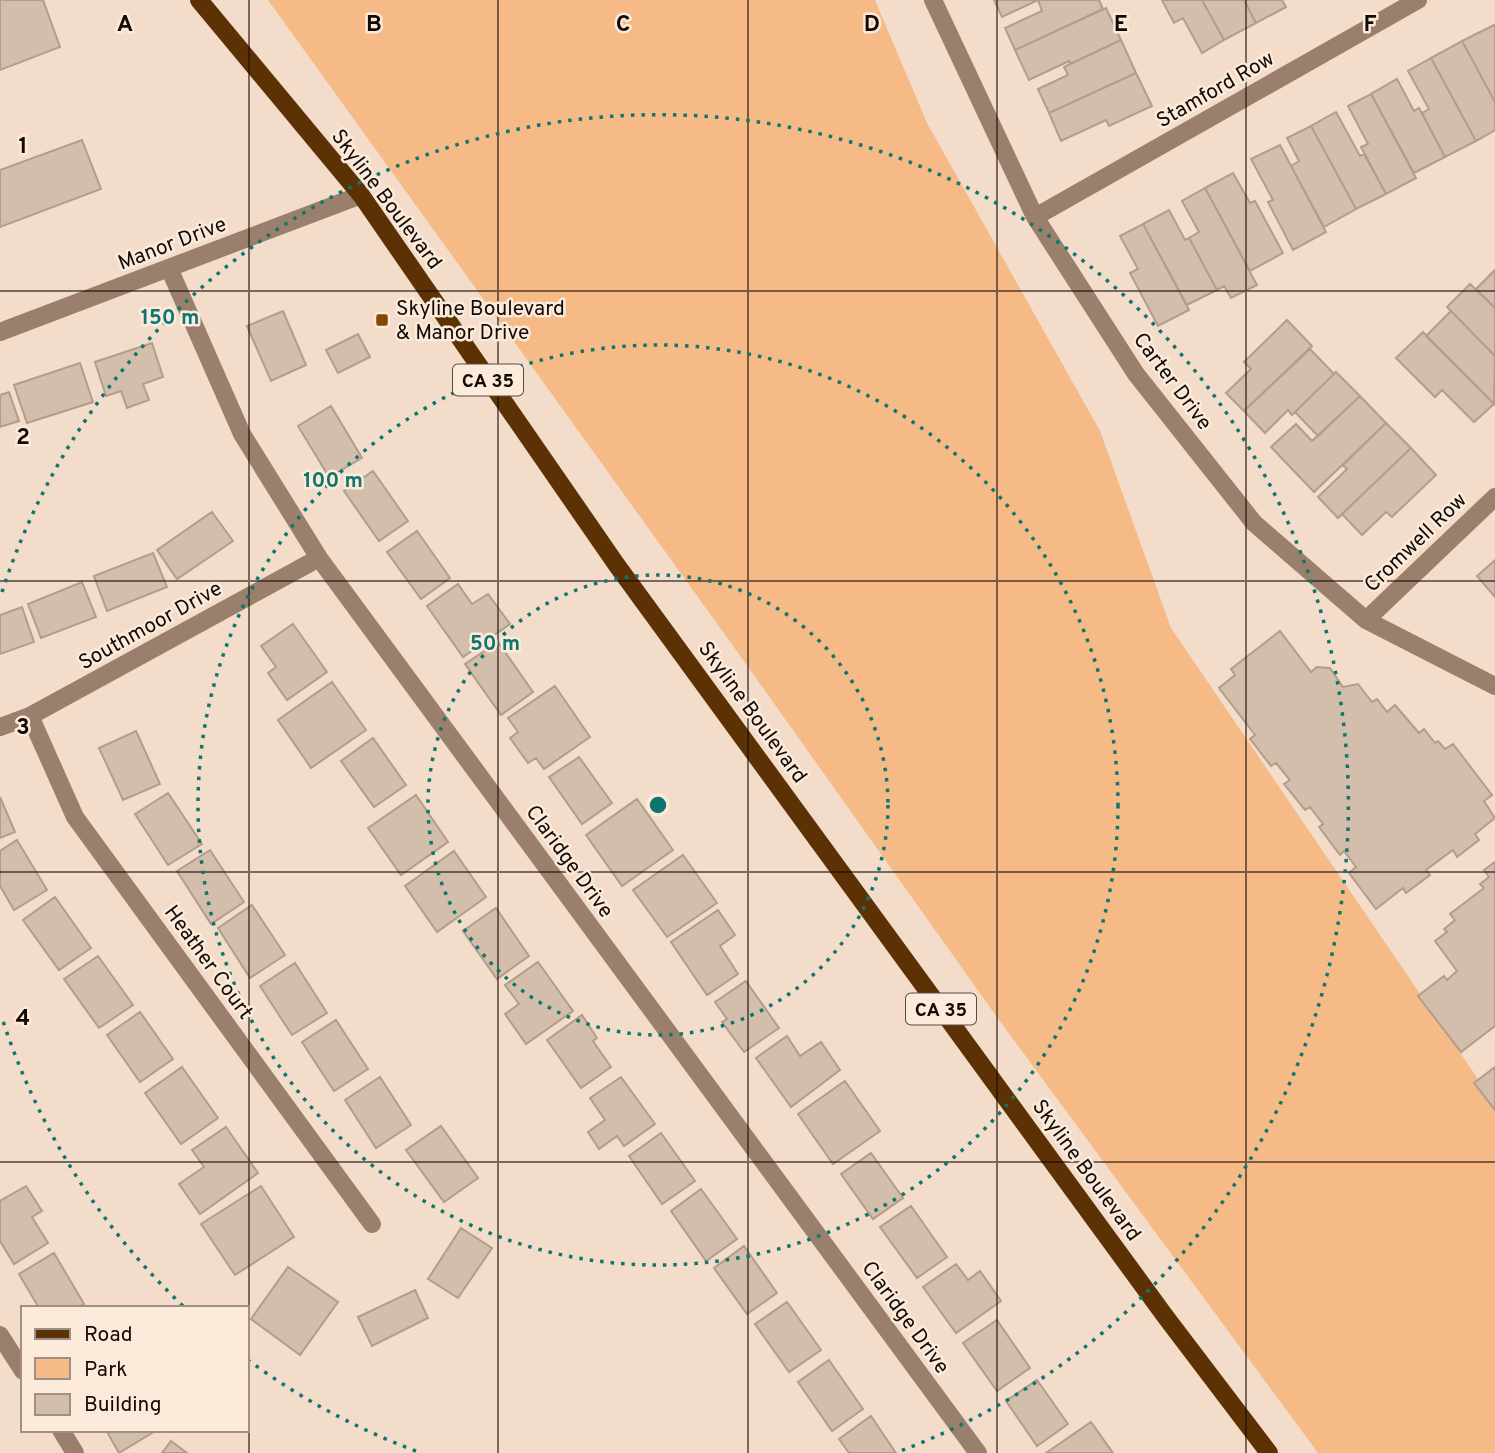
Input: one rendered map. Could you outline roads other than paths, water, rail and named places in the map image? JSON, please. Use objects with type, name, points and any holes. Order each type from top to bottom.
[{"type":"main road","name":"Skyline Boulevard","points":[[199,0],[361,195],[632,586],[1165,1316],[1269,1453]]},
{"type":"street","name":"Carter Drive","points":[[933,0],[1035,217],[1136,374],[1254,523],[1366,620],[1495,687]]},
{"type":"street","name":"Stamford Row","points":[[1035,217],[1418,0]]},
{"type":"street","name":"Manor Drive","points":[[0,332],[361,195]]},
{"type":"street","name":"Claridge Drive","points":[[169,268],[242,434],[320,558],[978,1453]]},
{"type":"street","name":"Cromwell Row","points":[[1366,620],[1495,497]]},
{"type":"street","name":"Southmoor Drive","points":[[0,727],[30,716],[320,558]]},
{"type":"street","name":"Heather Court","points":[[30,716],[75,817],[372,1224]]},
{"type":"street","points":[[0,1335],[21,1368]]},
{"type":"street","points":[[62,1432],[75,1453]]},
{"type":"place","name":"Skyline Boulevard & Manor Drive","points":[[382,320]]}]
